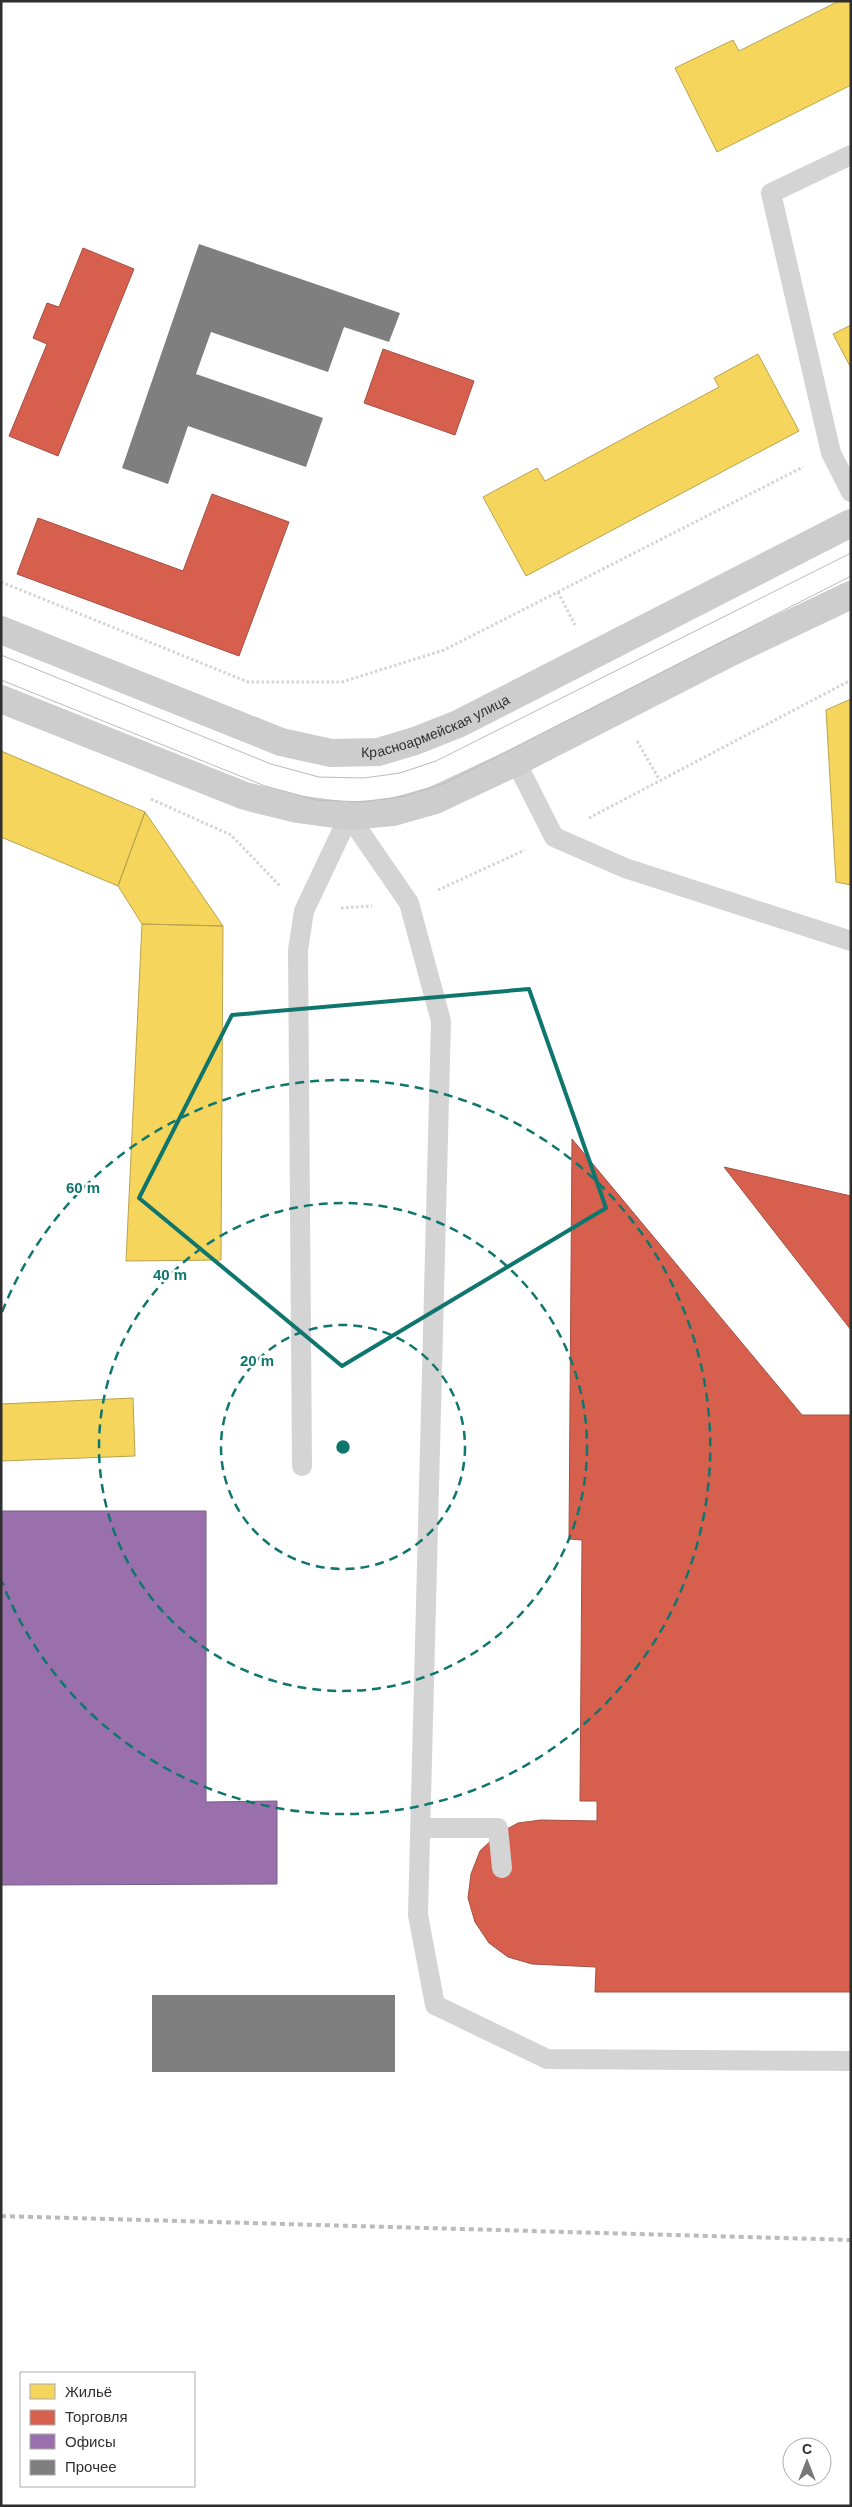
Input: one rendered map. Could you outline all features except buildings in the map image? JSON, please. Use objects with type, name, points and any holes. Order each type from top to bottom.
[{"type":"main road","name":"Красноармейская улица","points":[[1,630],[281,742],[330,753],[378,752],[415,741],[458,724],[851,524]]},
{"type":"main road","points":[[1,699],[245,796],[297,809],[349,816],[393,812],[435,800],[516,762],[731,652],[851,595]]},
{"type":"lane","points":[[851,155],[771,192],[831,453],[851,492]]},
{"type":"lane","points":[[516,762],[554,837],[625,868],[851,941]]},
{"type":"lane","points":[[302,1466],[298,950],[304,911],[349,816]]},
{"type":"lane","points":[[349,816],[409,903],[441,1021],[418,1915],[436,2005],[547,2060],[849,2061]]},
{"type":"lane","points":[[420,1828],[498,1828],[502,1868]]},
{"type":"path","points":[[1,582],[248,682],[342,682],[444,650],[831,453]]},
{"type":"highlighted area","points":[[529,989],[606,1208],[342,1366],[139,1198],[232,1015]]},
{"type":"tram line","points":[[1,655],[271,764],[319,777],[364,778],[400,773],[436,761],[851,553]]},
{"type":"tram line","points":[[1,680],[265,786],[317,800],[364,802],[404,796],[445,783],[851,576]]},
{"type":"railway","points":[[1,2216],[851,2240]]}]
